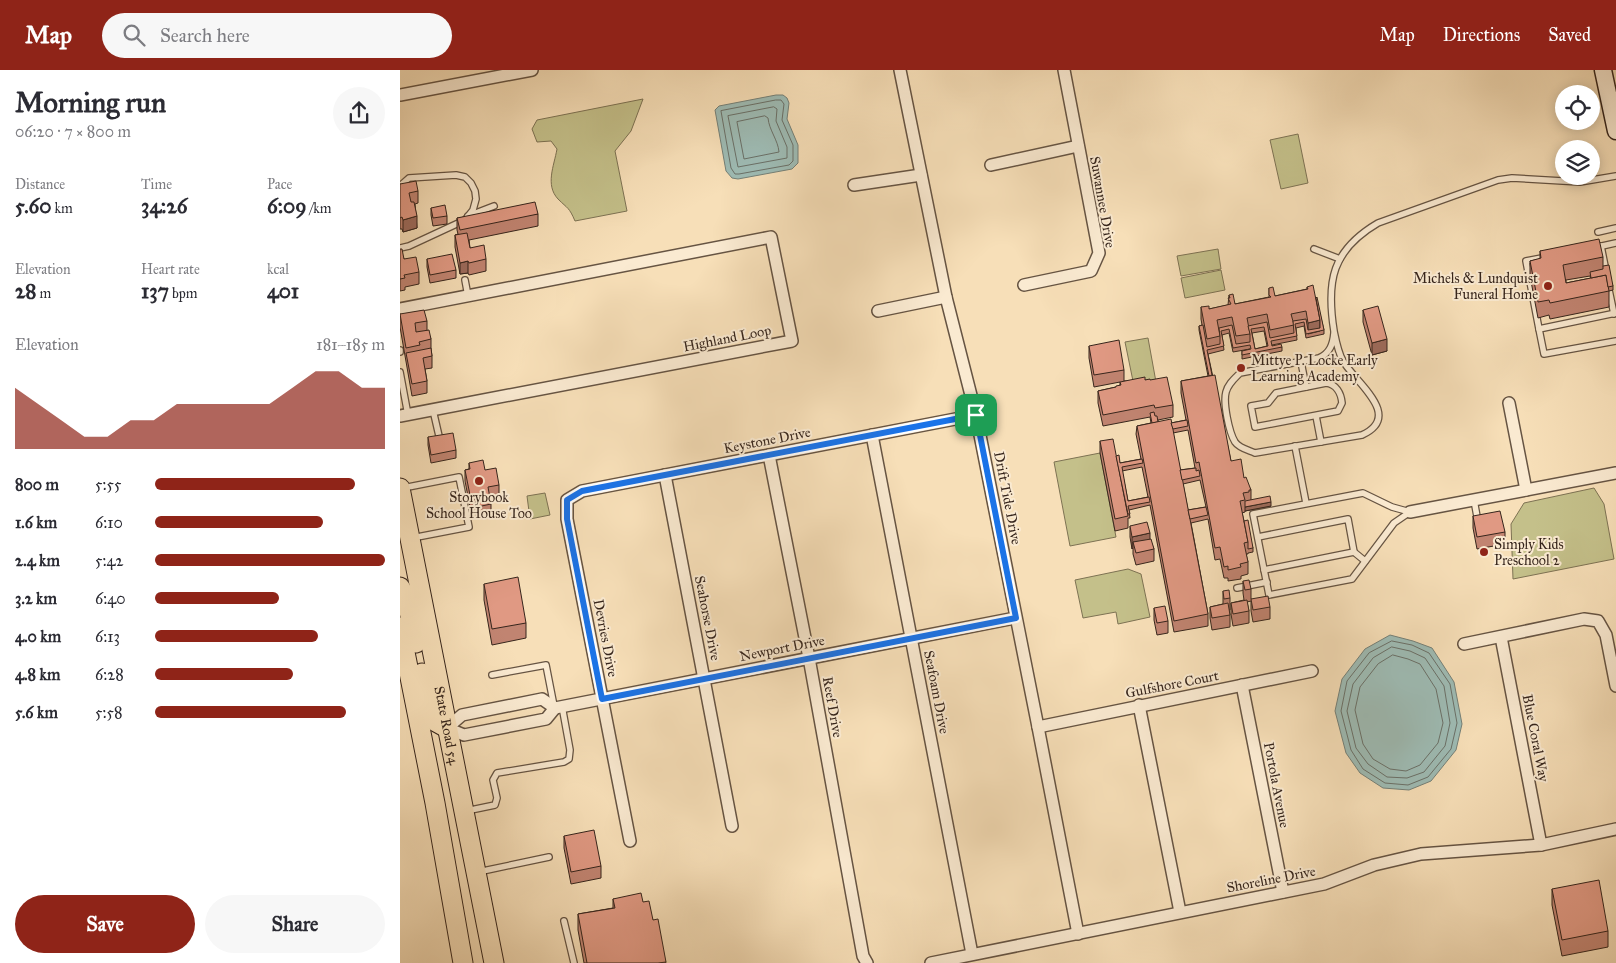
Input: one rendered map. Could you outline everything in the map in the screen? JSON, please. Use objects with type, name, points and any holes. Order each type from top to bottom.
[{"type":"main road","name":"State Road 54","points":[[400,488],[493,961]]},
{"type":"main road","points":[[400,587],[406,598],[433,718],[439,725],[447,728]]},
{"type":"main road","name":"State Road 54","points":[[401,636],[411,698],[435,803],[463,963]]},
{"type":"main road","points":[[435,803],[444,805],[450,812],[453,820],[475,934],[482,948],[493,961]]},
{"type":"street","points":[[400,95],[532,70]]},
{"type":"street","name":"Drift Tide Drive","points":[[900,70],[946,297],[976,415],[1078,934]]},
{"type":"street","name":"Suwannee Drive","points":[[1024,284],[1091,270],[1099,253],[1064,70]]},
{"type":"street","points":[[1606,75],[1616,132]]},
{"type":"street","points":[[991,165],[1078,146]]},
{"type":"street","points":[[854,185],[921,175]]},
{"type":"street","name":"Highland Loop","points":[[404,416],[792,341],[771,237],[468,296],[408,310]]},
{"type":"street","points":[[878,311],[946,297]]},
{"type":"street","points":[[1509,403],[1526,490]]},
{"type":"street","name":"Keystone Drive","points":[[567,500],[582,491],[976,415]]},
{"type":"street","name":"Seafoam Drive","points":[[872,435],[972,954]]},
{"type":"street","name":"Reef Drive","points":[[769,455],[809,658],[863,956],[867,963]]},
{"type":"street","points":[[1410,512],[1616,473]]},
{"type":"street","name":"Seahorse Drive","points":[[665,475],[732,826]]},
{"type":"street","name":"Devries Drive","points":[[567,500],[567,519],[630,841]]},
{"type":"street","name":"Newport Drive","points":[[558,707],[542,699],[462,715],[447,728],[464,735],[546,719],[558,707],[1016,618]]},
{"type":"street","points":[[1464,644],[1501,638],[1584,619],[1598,621],[1606,635],[1616,686]]},
{"type":"street","name":"Blue Coral Way","points":[[1501,638],[1541,844]]},
{"type":"street","name":"Gulfshore Court","points":[[1038,727],[1312,671]]},
{"type":"street","name":"Portola Avenue","points":[[1242,685],[1283,892]]},
{"type":"street","points":[[1139,705],[1180,912]]},
{"type":"street","name":"Shoreline Drive","points":[[938,962],[1324,884],[1374,865],[1421,854],[1541,844],[1616,829]]},
{"type":"lane","points":[[400,186],[409,178],[456,175],[465,178],[471,183],[476,199],[473,210],[465,220],[410,246],[400,248]]},
{"type":"lane","points":[[1334,332],[1333,342],[1325,355],[1319,358],[1240,374],[1231,382],[1226,393],[1226,406],[1235,443],[1255,453],[1362,435],[1370,432],[1375,426],[1379,418],[1378,405],[1342,361],[1337,346],[1330,306],[1331,285],[1340,259],[1356,238],[1378,223],[1498,180],[1512,178],[1580,182],[1616,176]]},
{"type":"lane","points":[[468,216],[494,206]]},
{"type":"lane","points":[[1598,232],[1616,228]]},
{"type":"lane","points":[[1582,250],[1616,243]]},
{"type":"lane","points":[[1539,329],[1615,314],[1601,246]]},
{"type":"lane","points":[[1314,249],[1340,259]]},
{"type":"lane","points":[[1554,256],[1526,261],[1544,354],[1616,341]]},
{"type":"lane","points":[[466,280],[468,296]]},
{"type":"lane","points":[[1301,362],[1306,387]]},
{"type":"lane","points":[[400,372],[404,416]]},
{"type":"lane","points":[[1330,384],[1339,392],[1341,397],[1342,403],[1338,411],[1255,427],[1251,406],[1268,403],[1276,393],[1306,387],[1330,384]]},
{"type":"lane","points":[[434,410],[439,436]]},
{"type":"lane","points":[[1316,416],[1321,442]]},
{"type":"lane","points":[[1295,446],[1306,503]]},
{"type":"lane","points":[[400,488],[459,477],[469,527],[410,538]]},
{"type":"lane","points":[[1363,493],[1392,508],[1410,512],[1394,523],[1352,579],[1269,596],[1253,514],[1363,493]]},
{"type":"lane","points":[[1474,500],[1478,524]]},
{"type":"lane","points":[[1258,537],[1348,519],[1354,552],[1365,561]]},
{"type":"lane","points":[[1264,570],[1354,552]]},
{"type":"lane","points":[[1237,588],[1267,582]]},
{"type":"lane","points":[[464,812],[495,805],[497,798],[493,780],[497,773],[564,762],[568,758],[570,750],[546,664],[492,675]]},
{"type":"lane","points":[[476,873],[549,857]]},
{"type":"lane","points":[[564,921],[574,963]]},
{"type":"shaded area","points":[[643,99],[631,131],[615,151],[627,211],[575,221],[570,211],[554,194],[551,182],[557,149],[551,141],[537,142],[532,129],[537,120]]},
{"type":"shaded area","points":[[1298,134],[1308,183],[1281,189],[1270,140]]},
{"type":"shaded area","points":[[1218,249],[1221,269],[1181,276],[1177,256]]},
{"type":"shaded area","points":[[1221,270],[1225,290],[1185,298],[1181,278]]},
{"type":"shaded area","points":[[1148,338],[1156,382],[1134,386],[1125,342]]},
{"type":"shaded area","points":[[1100,453],[1116,537],[1070,546],[1054,462]]},
{"type":"shaded area","points":[[1594,488],[1604,504],[1614,559],[1513,579],[1511,524],[1524,503]]},
{"type":"shaded area","points":[[545,493],[550,515],[530,519],[527,496]]},
{"type":"shaded area","points":[[1128,569],[1141,574],[1150,617],[1118,624],[1116,612],[1083,618],[1075,580]]},
{"type":"water","points":[[783,95],[789,103],[787,119],[798,145],[798,163],[792,169],[738,179],[732,178],[726,171],[715,110],[719,106]]},
{"type":"water","points":[[1390,635],[1432,648],[1454,682],[1462,724],[1456,750],[1431,781],[1409,790],[1383,788],[1360,773],[1346,753],[1335,711],[1342,679],[1365,649]]},
{"type":"building","points":[[416,181],[418,191],[409,193],[411,202],[414,202],[417,216],[403,220],[402,217],[400,218],[400,184]]},
{"type":"building","points":[[535,202],[538,214],[460,230],[457,218]]},
{"type":"building","points":[[445,205],[447,216],[433,218],[431,208]]},
{"type":"building","points":[[467,233],[470,248],[484,245],[486,259],[460,263],[455,235]]},
{"type":"building","points":[[1599,239],[1603,257],[1563,265],[1566,283],[1606,275],[1609,291],[1550,303],[1549,300],[1538,302],[1530,261],[1541,258],[1540,251]]},
{"type":"building","points":[[400,249],[402,249],[404,259],[416,257],[419,272],[404,275],[405,278],[400,279]]},
{"type":"building","points":[[452,254],[456,270],[430,275],[427,259]]},
{"type":"building","points":[[1609,265],[1613,286],[1608,287],[1606,275],[1591,278],[1590,272],[1603,269],[1603,266]]},
{"type":"building","points":[[1313,285],[1320,320],[1308,323],[1306,311],[1291,314],[1294,325],[1270,330],[1267,314],[1247,318],[1250,334],[1236,336],[1232,317],[1217,320],[1220,336],[1207,339],[1201,307],[1209,306],[1209,309],[1231,304],[1228,298],[1230,298],[1229,295],[1233,294],[1235,304],[1271,297],[1269,295],[1269,288],[1273,287],[1275,296],[1308,289],[1307,287]]},
{"type":"building","points":[[1316,298],[1324,330],[1306,334],[1304,322],[1295,324],[1297,336],[1271,341],[1272,346],[1281,344],[1282,347],[1242,355],[1242,351],[1251,349],[1250,345],[1233,348],[1229,329],[1221,331],[1224,346],[1207,350],[1212,375],[1209,376],[1199,326],[1203,325],[1207,347],[1220,344],[1219,328],[1232,325],[1236,344],[1250,342],[1248,326],[1267,322],[1270,338],[1294,333],[1293,321],[1306,319],[1308,330],[1320,328]],"holes":[[[1264,327],[1268,346],[1255,349],[1251,329]]]},
{"type":"building","points":[[1378,306],[1387,339],[1372,343],[1363,310]]},
{"type":"building","points":[[424,310],[427,321],[415,323],[416,332],[429,330],[431,339],[419,342],[420,345],[406,348],[400,314]]},
{"type":"building","points":[[1119,340],[1124,370],[1094,375],[1089,346]]},
{"type":"building","points":[[431,348],[432,356],[423,358],[427,381],[412,384],[406,353]]},
{"type":"building","points":[[1215,375],[1231,461],[1241,459],[1244,478],[1246,477],[1251,490],[1243,493],[1245,500],[1240,501],[1248,542],[1244,543],[1248,562],[1240,564],[1241,567],[1228,570],[1228,566],[1224,567],[1220,547],[1215,548],[1199,462],[1196,463],[1181,381]]},
{"type":"building","points":[[1145,377],[1145,380],[1150,380],[1167,377],[1173,405],[1155,408],[1154,405],[1103,415],[1098,391],[1121,385],[1120,382]]},
{"type":"building","points":[[1154,412],[1158,422],[1152,423],[1150,413]]},
{"type":"building","points":[[1171,419],[1208,614],[1174,621],[1137,426]]},
{"type":"building","points":[[1187,420],[1188,426],[1173,429],[1171,423]]},
{"type":"building","points":[[453,433],[456,450],[431,455],[428,437]]},
{"type":"building","points":[[1113,439],[1128,516],[1115,519],[1100,441]]},
{"type":"building","points":[[1119,455],[1120,463],[1142,459],[1143,463],[1122,467],[1128,501],[1149,497],[1150,502],[1128,506],[1130,514],[1128,514],[1116,456]]},
{"type":"building","points":[[483,460],[485,470],[496,468],[499,485],[488,487],[491,504],[477,507],[475,499],[471,500],[465,470],[470,469],[469,463]]},
{"type":"building","points":[[1196,468],[1196,471],[1199,470],[1200,476],[1182,480],[1180,470]]},
{"type":"building","points":[[1270,496],[1271,502],[1245,507],[1245,501]]},
{"type":"building","points":[[1206,507],[1208,515],[1190,519],[1188,510]]},
{"type":"building","points":[[1500,511],[1505,532],[1477,537],[1473,516]]},
{"type":"building","points":[[1248,520],[1253,548],[1248,549],[1244,521]]},
{"type":"building","points":[[1147,522],[1150,533],[1132,537],[1130,526]]},
{"type":"building","points":[[1151,539],[1154,549],[1136,553],[1133,542]]},
{"type":"building","points":[[518,577],[526,623],[492,629],[484,584]]},
{"type":"building","points":[[1249,580],[1251,589],[1245,590],[1243,581]]},
{"type":"building","points":[[1229,590],[1230,598],[1224,599],[1223,591]]},
{"type":"building","points":[[1268,596],[1270,607],[1253,610],[1251,599]]},
{"type":"building","points":[[1247,600],[1249,611],[1233,614],[1231,603]]},
{"type":"building","points":[[1228,603],[1230,615],[1212,618],[1210,607]]},
{"type":"building","points":[[1165,606],[1168,621],[1157,623],[1154,608]]},
{"type":"building","points":[[594,830],[601,866],[571,872],[564,836]]},
{"type":"building","points":[[1599,880],[1608,931],[1562,940],[1552,889]]},
{"type":"building","points":[[641,893],[643,902],[649,901],[653,920],[658,919],[666,962],[587,963],[578,914],[615,908],[613,899]]},
{"type":"place","name":"Michels & Lundquist Funeral Home","points":[[1548,286]]},
{"type":"place","name":"Mittye P. Locke Early Learning Academy","points":[[1241,368]]},
{"type":"place","name":"Storybook School House Too","points":[[479,481]]},
{"type":"place","name":"Simply Kids Preschool 2","points":[[1484,552]]},
{"type":"route","points":[[976,415],[1016,618],[602,699],[567,519],[567,500],[582,491],[976,415]]}]
